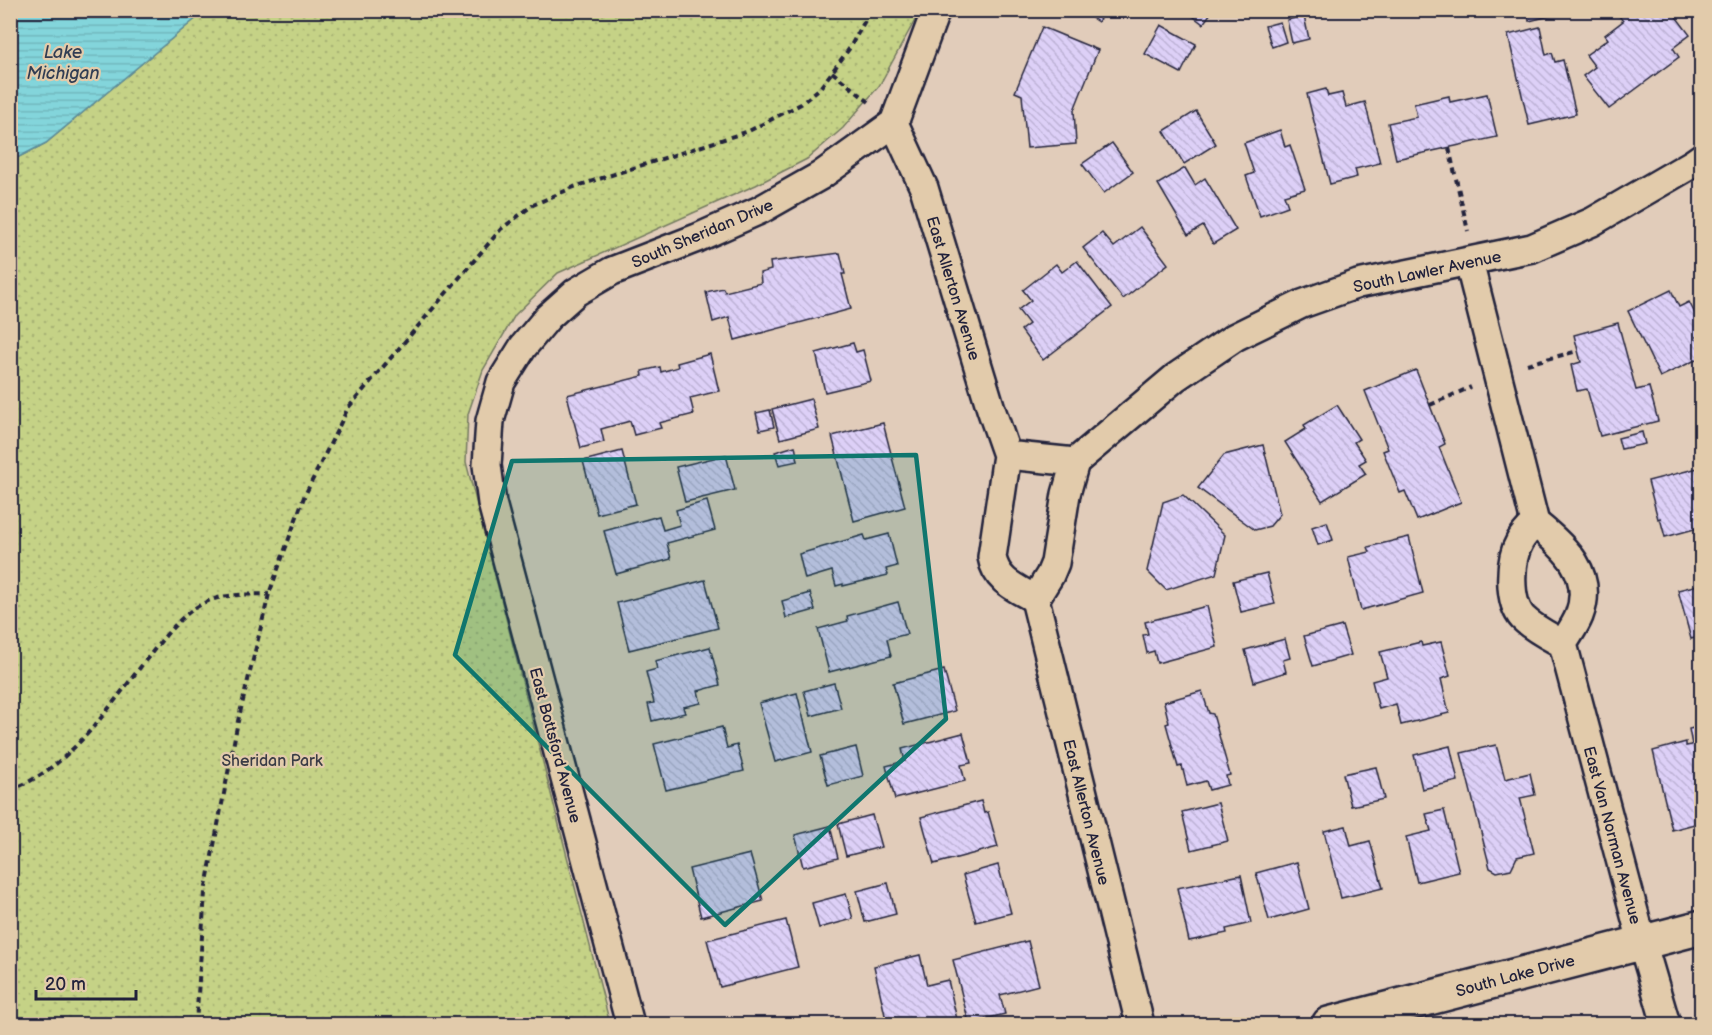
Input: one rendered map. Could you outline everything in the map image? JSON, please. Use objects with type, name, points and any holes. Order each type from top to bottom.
[{"type":"main road","name":"South Lake Drive","points":[[1329,1024],[1701,927]]},
{"type":"street","points":[[894,123],[936,10]]},
{"type":"street","name":"East Allerton Avenue","points":[[894,123],[924,188],[1007,455],[992,557],[993,566],[1005,582],[1035,598],[1140,1024]]},
{"type":"street","name":"South Sheridan Drive","points":[[487,465],[490,421],[501,382],[523,347],[548,317],[576,292],[612,272],[760,210],[820,176],[894,123]]},
{"type":"street","name":"South Lawler Avenue","points":[[1075,462],[1176,376],[1236,337],[1302,304],[1358,284],[1532,248],[1592,222],[1642,195],[1701,157]]},
{"type":"street","points":[[1472,261],[1497,374],[1535,522],[1573,558],[1584,585],[1579,615],[1563,644],[1534,627],[1521,616],[1512,594],[1512,569],[1519,542],[1535,522]]},
{"type":"street","points":[[1007,455],[1075,462],[1066,495],[1054,563],[1035,598]]},
{"type":"street","name":"East Bottsford Avenue","points":[[487,465],[492,502],[630,1024]]},
{"type":"street","name":"East Van Norman Avenue","points":[[1563,644],[1666,1024]]},
{"type":"path","points":[[196,1024],[205,892],[238,721],[269,594],[304,497],[348,408],[501,229],[533,205],[574,187],[749,131],[801,104],[820,88],[849,49],[872,10]]},
{"type":"path","points":[[832,72],[894,123]]},
{"type":"path","points":[[1449,148],[1472,261]]},
{"type":"path","points":[[1430,405],[1497,374],[1578,351]]},
{"type":"path","points":[[10,790],[45,772],[81,740],[169,632],[188,613],[207,602],[230,596],[269,594]]},
{"type":"highlighted area","points":[[916,455],[946,719],[725,925],[455,655],[512,461]]},
{"type":"green space","name":"Sheridan Park","points":[[205,11],[920,11],[879,86],[843,128],[807,159],[756,185],[558,273],[515,315],[483,370],[468,414],[466,462],[610,1024],[11,1024],[11,161],[46,143]]},
{"type":"water","name":"Lake Michigan","points":[[11,10],[205,11],[46,143],[11,161]]},
{"type":"building","points":[[1080,10],[1105,10],[1098,22]]},
{"type":"building","points":[[1185,10],[1213,10],[1203,24]]},
{"type":"building","points":[[1527,10],[1565,10],[1566,12],[1529,21]]},
{"type":"building","points":[[1619,10],[1671,10],[1690,35],[1673,48],[1679,57],[1609,109],[1583,76],[1595,67],[1586,55],[1608,39],[1605,35],[1623,21],[1616,12]]},
{"type":"building","points":[[1304,16],[1309,39],[1292,43],[1287,20]]},
{"type":"building","points":[[1280,22],[1286,42],[1272,47],[1265,26]]},
{"type":"building","points":[[1161,25],[1196,44],[1181,73],[1145,54]]},
{"type":"building","points":[[1042,27],[1098,50],[1074,110],[1076,144],[1027,148],[1022,95],[1015,92]]},
{"type":"building","points":[[1540,27],[1546,55],[1552,53],[1555,62],[1563,60],[1576,114],[1529,125],[1508,35]]},
{"type":"building","points":[[1326,89],[1328,96],[1342,93],[1346,107],[1365,102],[1380,163],[1355,169],[1357,177],[1330,184],[1307,94]]},
{"type":"building","points":[[1487,94],[1497,137],[1396,159],[1388,123],[1417,117],[1414,104],[1449,96],[1450,102]]},
{"type":"building","points":[[1196,111],[1216,144],[1184,164],[1164,131]]},
{"type":"building","points":[[1280,130],[1285,147],[1290,145],[1305,189],[1284,195],[1288,206],[1260,216],[1246,176],[1254,173],[1244,143]]},
{"type":"building","points":[[1112,143],[1133,172],[1104,193],[1082,164]]},
{"type":"building","points":[[1185,168],[1195,185],[1205,178],[1236,230],[1213,244],[1203,226],[1188,235],[1158,184]]},
{"type":"building","points":[[1140,227],[1168,264],[1123,299],[1083,248],[1102,233],[1114,247]]},
{"type":"building","points":[[840,253],[845,274],[842,274],[851,309],[735,340],[729,317],[713,322],[706,292],[723,288],[725,292],[761,283],[760,273],[771,270],[770,262]]},
{"type":"building","points":[[1077,261],[1112,307],[1043,360],[1021,330],[1029,324],[1018,310],[1031,300],[1023,290],[1056,264],[1062,272]]},
{"type":"building","points":[[1671,290],[1679,307],[1689,302],[1702,327],[1702,335],[1696,337],[1702,349],[1702,357],[1660,377],[1628,311]]},
{"type":"building","points":[[1618,323],[1636,390],[1649,387],[1658,421],[1600,436],[1587,389],[1577,391],[1571,365],[1581,362],[1574,335]]},
{"type":"building","points":[[853,343],[856,352],[863,350],[871,381],[825,392],[816,353]]},
{"type":"building","points":[[710,354],[719,391],[690,398],[694,414],[659,423],[661,428],[634,435],[630,421],[601,429],[604,442],[581,448],[567,395],[643,376],[642,371],[660,367],[661,372],[678,367],[677,363]]},
{"type":"building","points":[[1416,370],[1445,444],[1439,447],[1461,502],[1417,520],[1405,491],[1400,493],[1383,451],[1388,449],[1365,391]]},
{"type":"building","points":[[811,399],[819,429],[780,439],[772,409]]},
{"type":"building","points":[[1337,405],[1359,439],[1354,442],[1366,460],[1359,464],[1366,474],[1322,501],[1285,442],[1306,429],[1304,425]]},
{"type":"building","points":[[770,410],[774,427],[760,430],[756,413]]},
{"type":"building","points":[[883,423],[905,507],[854,521],[832,436]]},
{"type":"building","points":[[1642,432],[1645,444],[1621,449],[1618,438]]},
{"type":"building","points":[[1263,445],[1280,514],[1270,526],[1255,530],[1198,488],[1224,455]]},
{"type":"building","points":[[795,446],[798,461],[779,465],[775,452]]},
{"type":"building","points":[[622,451],[636,504],[597,514],[583,461]]},
{"type":"building","points":[[726,455],[735,490],[685,502],[676,467]]},
{"type":"building","points":[[1702,467],[1702,527],[1665,537],[1648,481]]},
{"type":"building","points":[[1183,495],[1225,535],[1216,574],[1166,590],[1147,571],[1163,502]]},
{"type":"building","points":[[707,501],[715,530],[667,543],[671,559],[616,574],[604,531],[659,516],[663,530],[680,525],[676,510]]},
{"type":"building","points":[[1327,522],[1333,540],[1318,545],[1312,527]]},
{"type":"building","points":[[889,534],[897,566],[886,569],[888,575],[843,586],[843,584],[836,586],[832,571],[805,579],[799,554],[864,535],[866,540]]},
{"type":"building","points":[[1409,537],[1423,593],[1361,610],[1348,557],[1370,552],[1368,547]]},
{"type":"building","points":[[1267,573],[1275,604],[1241,612],[1233,581]]},
{"type":"building","points":[[705,580],[718,628],[629,650],[617,603]]},
{"type":"building","points":[[1702,584],[1702,636],[1691,639],[1678,590]]},
{"type":"building","points":[[810,593],[815,610],[786,618],[782,601]]},
{"type":"building","points":[[898,602],[907,634],[887,639],[891,656],[829,672],[818,629],[848,621],[847,616]]},
{"type":"building","points":[[1207,606],[1217,647],[1157,663],[1154,651],[1147,653],[1143,635],[1148,634],[1145,622]]},
{"type":"building","points":[[1342,626],[1351,655],[1313,666],[1304,636]]},
{"type":"building","points":[[1285,639],[1290,658],[1283,660],[1286,672],[1254,682],[1245,650]]},
{"type":"building","points":[[1421,642],[1422,646],[1441,642],[1450,676],[1441,679],[1449,713],[1401,725],[1396,704],[1379,709],[1372,681],[1387,677],[1380,652]]},
{"type":"building","points":[[710,647],[720,685],[698,691],[701,703],[683,707],[685,713],[652,721],[648,704],[654,703],[646,672],[657,669],[655,661]]},
{"type":"building","points":[[944,670],[955,711],[904,724],[893,683]]},
{"type":"building","points":[[834,683],[841,708],[811,716],[804,691]]},
{"type":"building","points":[[1202,691],[1209,713],[1213,714],[1230,775],[1226,776],[1228,785],[1209,790],[1206,781],[1187,786],[1182,766],[1178,767],[1166,724],[1169,723],[1164,702]]},
{"type":"building","points":[[797,693],[812,752],[775,762],[759,703]]},
{"type":"building","points":[[1702,726],[1702,822],[1672,830],[1653,751],[1686,742],[1686,746],[1692,745],[1689,729]]},
{"type":"building","points":[[722,727],[727,748],[737,745],[744,771],[666,790],[654,744]]},
{"type":"building","points":[[963,733],[971,763],[961,765],[965,781],[895,799],[886,766],[905,761],[902,749]]},
{"type":"building","points":[[1496,745],[1505,779],[1530,773],[1535,795],[1520,798],[1534,853],[1517,857],[1511,869],[1497,872],[1490,868],[1461,753]]},
{"type":"building","points":[[1450,746],[1458,781],[1422,789],[1414,755]]},
{"type":"building","points":[[856,747],[863,776],[828,785],[820,756]]},
{"type":"building","points":[[1376,767],[1384,799],[1351,806],[1343,774]]},
{"type":"building","points":[[981,801],[984,813],[988,812],[998,847],[934,864],[921,817]]},
{"type":"building","points":[[1218,803],[1228,841],[1191,850],[1182,812]]},
{"type":"building","points":[[1444,810],[1459,872],[1417,882],[1406,837],[1431,831],[1426,814]]},
{"type":"building","points":[[872,815],[881,847],[846,856],[838,824]]},
{"type":"building","points":[[830,826],[838,858],[803,867],[795,835]]},
{"type":"building","points":[[1346,826],[1351,846],[1370,841],[1383,888],[1341,898],[1324,831]]},
{"type":"building","points":[[750,854],[763,901],[701,917],[689,869]]},
{"type":"building","points":[[1297,862],[1309,909],[1269,920],[1256,873]]},
{"type":"building","points":[[998,865],[1011,913],[976,922],[963,875]]},
{"type":"building","points":[[1241,875],[1251,923],[1226,929],[1227,933],[1189,941],[1177,888]]},
{"type":"building","points":[[888,883],[896,914],[865,922],[857,891]]},
{"type":"building","points":[[846,894],[853,919],[819,928],[812,903]]},
{"type":"building","points":[[786,920],[798,967],[720,987],[707,940]]},
{"type":"building","points":[[1028,941],[1039,985],[1000,995],[1005,1014],[969,1023],[953,960]]},
{"type":"building","points":[[920,955],[927,985],[948,980],[958,1024],[887,1024],[874,966]]}]
